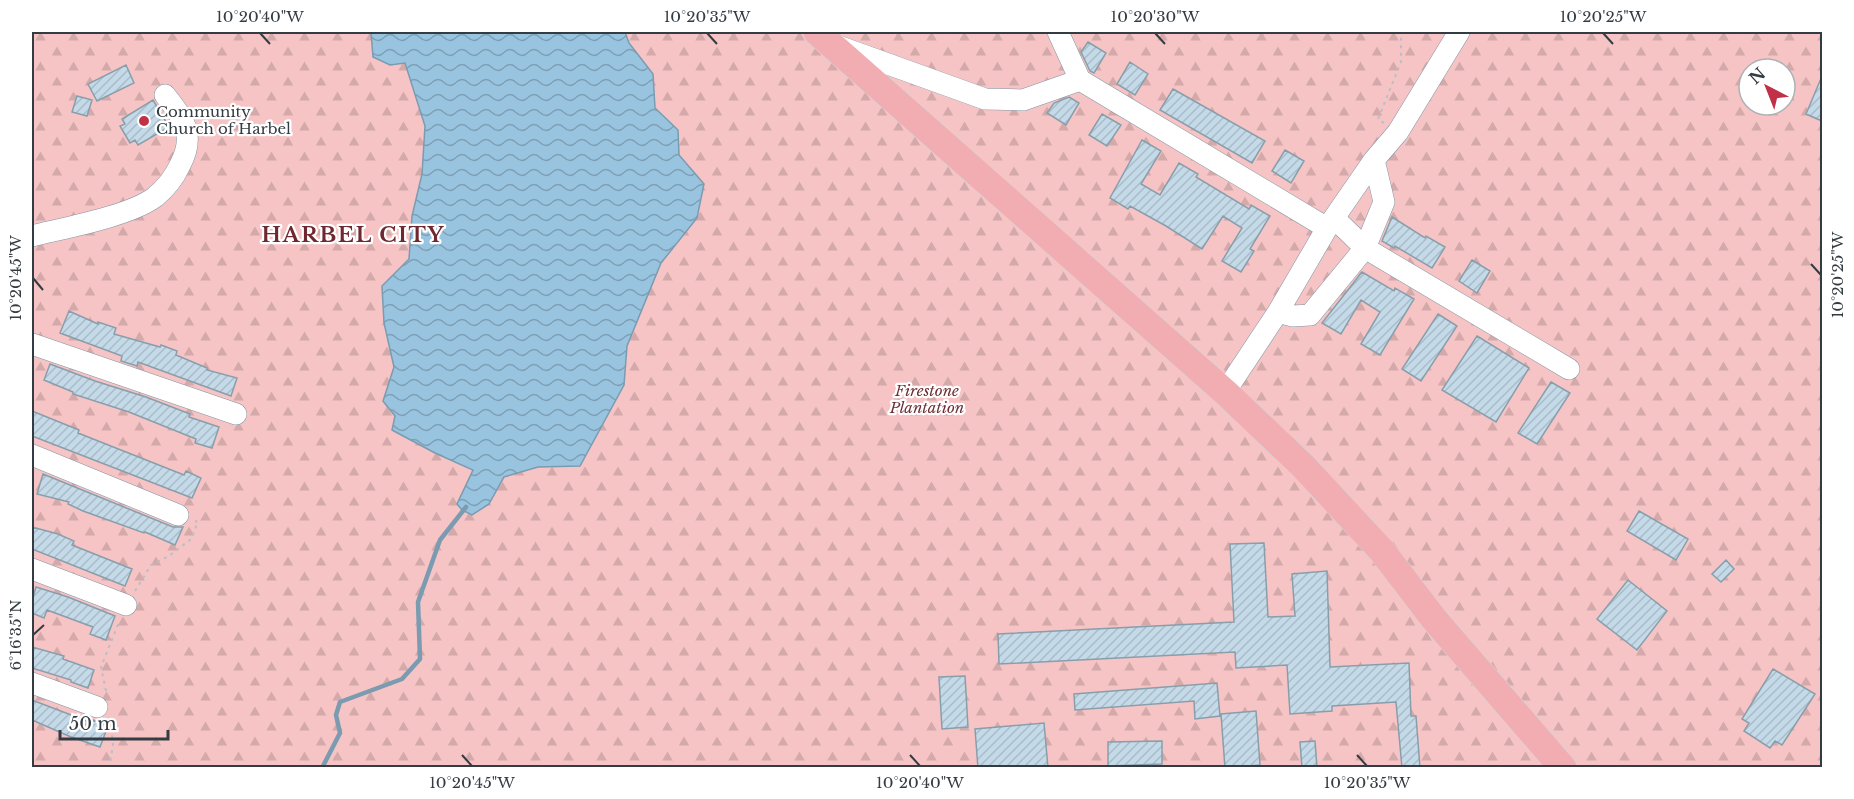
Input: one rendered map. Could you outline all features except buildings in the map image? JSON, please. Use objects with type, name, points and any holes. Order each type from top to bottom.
[{"type":"main road","points":[[823,37],[1225,392],[1303,466],[1382,551],[1434,619],[1563,768]]},
{"type":"street","points":[[1058,32],[1080,80],[1330,223],[1365,248],[1569,369]]},
{"type":"street","points":[[1225,392],[1278,312],[1330,223],[1374,160],[1398,132],[1459,32]]},
{"type":"street","points":[[823,37],[985,99],[1023,100],[1080,80]]},
{"type":"street","points":[[32,236],[121,213],[153,198],[174,179],[187,152],[188,136],[181,115],[165,95]]},
{"type":"street","points":[[1278,312],[1293,316],[1310,315],[1365,248],[1384,202],[1374,160]]},
{"type":"street","points":[[32,344],[236,414]]},
{"type":"street","points":[[32,455],[178,515]]},
{"type":"street","points":[[32,569],[126,605]]},
{"type":"street","points":[[32,683],[105,706]]},
{"type":"path","points":[[1398,132],[1378,119],[1401,62],[1401,32]]},
{"type":"path","points":[[109,768],[113,746],[105,706],[101,667],[126,605],[151,565],[169,556],[191,539],[198,522],[178,515]]},
{"type":"green space","name":"Firestone Plantation","points":[[32,32],[1822,32],[1822,767],[32,767]]},
{"type":"water","points":[[371,32],[625,32],[629,43],[653,74],[655,108],[678,130],[679,155],[704,184],[697,218],[661,263],[627,346],[624,385],[580,466],[538,467],[504,477],[489,504],[472,515],[462,510],[457,504],[473,470],[392,430],[395,416],[383,401],[394,367],[384,323],[382,286],[409,259],[412,216],[422,174],[425,126],[405,63],[390,65],[373,57]]},
{"type":"waterway","points":[[322,768],[340,733],[336,715],[340,702],[402,679],[420,659],[418,602],[440,540],[466,507]]},
{"type":"place","name":"Community Church of Harbel","points":[[144,121]]},
{"type":"district","name":"HARBEL CITY","points":[[353,235]]}]
